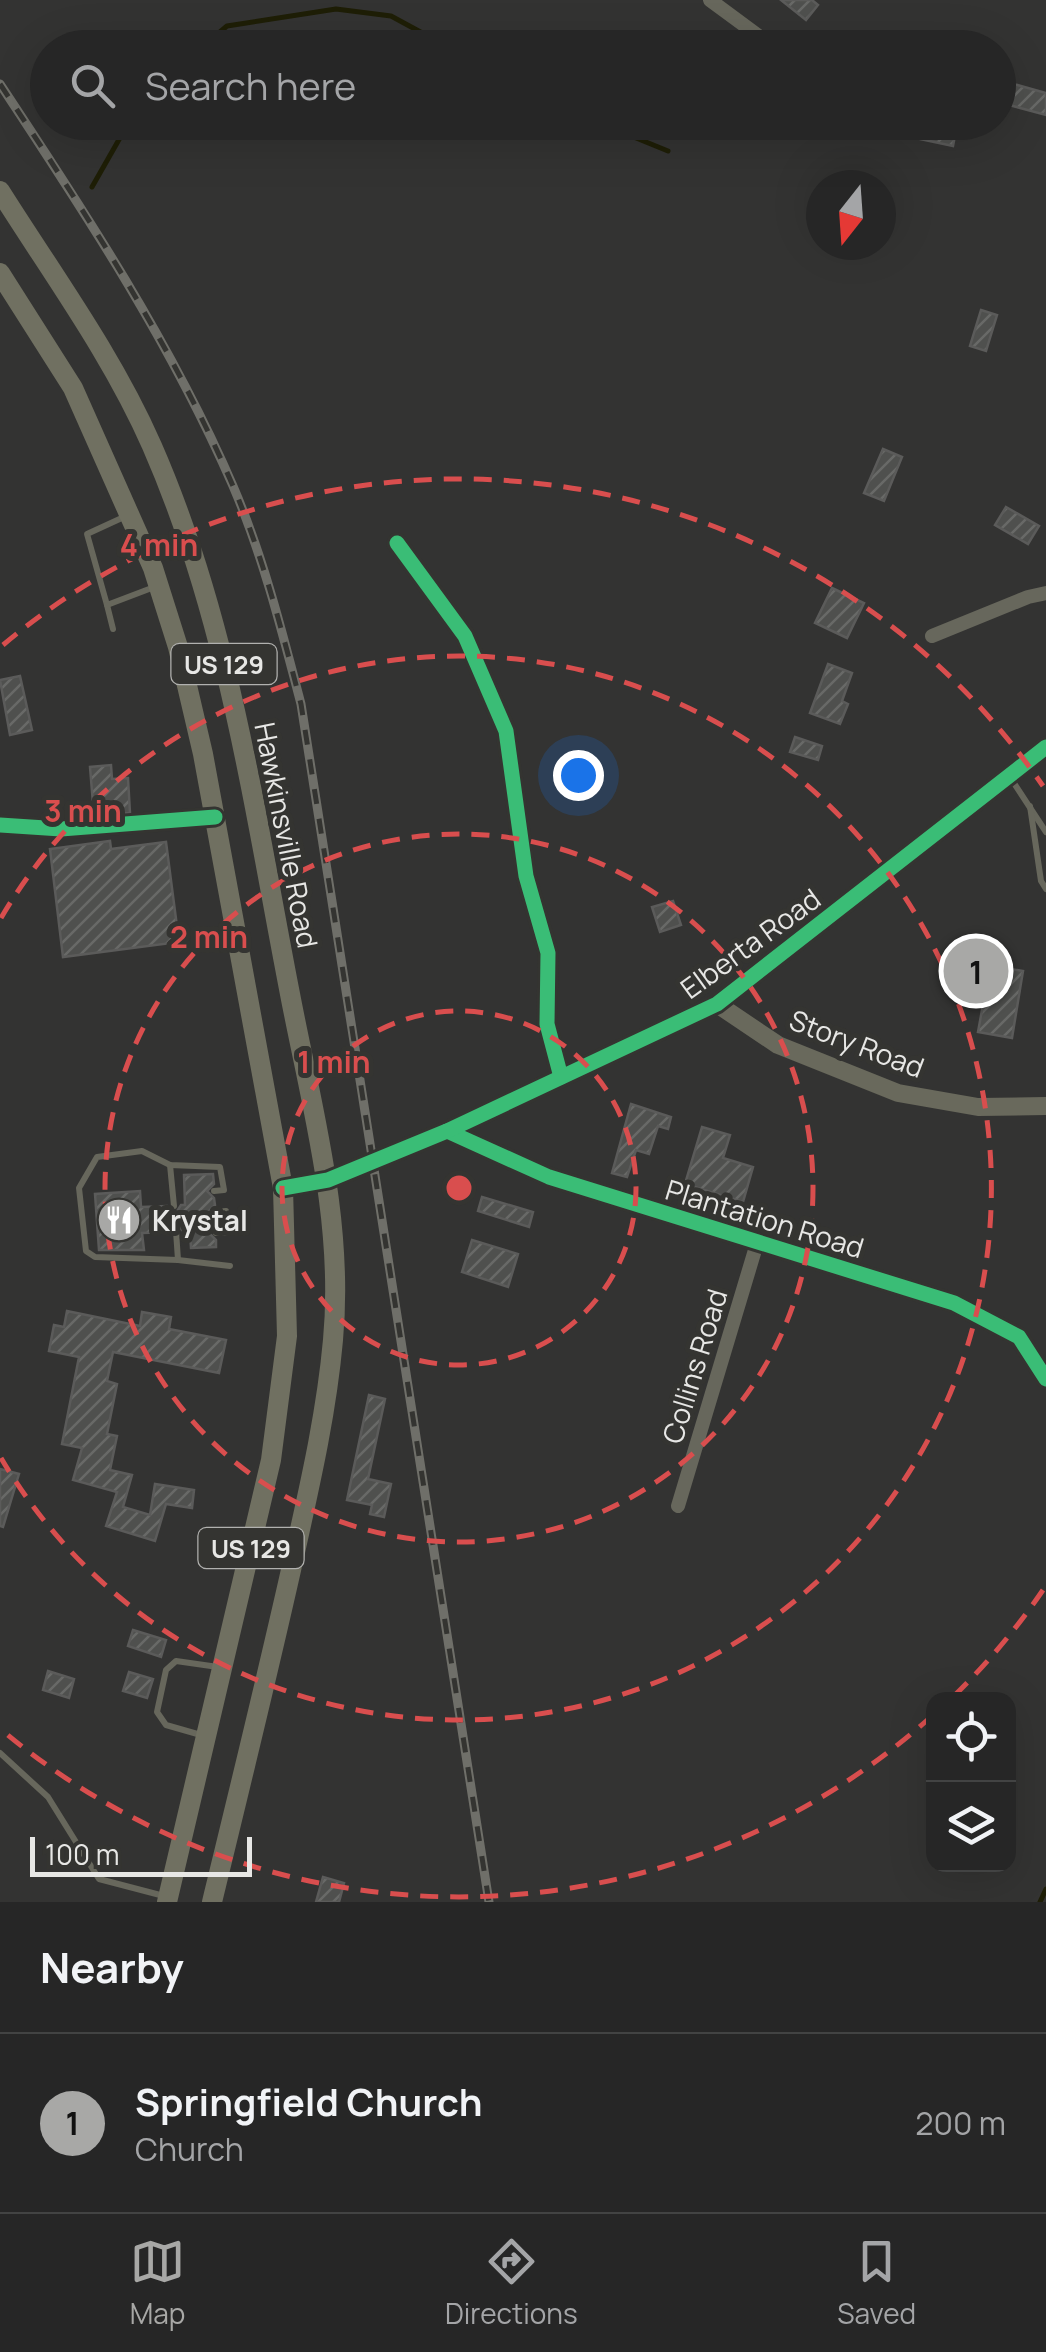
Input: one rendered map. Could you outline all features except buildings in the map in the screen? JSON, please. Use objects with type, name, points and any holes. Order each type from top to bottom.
[{"type":"main road","name":"Hawkinsville Road","points":[[0,192],[109,360],[152,445],[198,569],[218,636],[242,746],[328,1180]]},
{"type":"main road","name":"US 129","points":[[0,273],[73,388],[158,586],[178,647],[215,817],[283,1188],[287,1336],[271,1460],[168,1900]]},
{"type":"main road","name":"US 129","points":[[212,1902],[322,1433],[334,1338],[328,1180]]},
{"type":"street","points":[[710,0],[751,30]]},
{"type":"street","points":[[398,542],[464,636],[506,731],[526,876],[548,953],[547,1024],[561,1076]]},
{"type":"street","points":[[932,636],[1046,592]]},
{"type":"street","name":"Elberta Road","points":[[283,1188],[328,1180],[447,1131],[718,1004],[1046,747]]},
{"type":"street","points":[[0,825],[61,829],[215,817]]},
{"type":"street","name":"Story Road","points":[[718,1004],[778,1045],[898,1093],[978,1107],[1046,1106]]},
{"type":"street","name":"Plantation Road","points":[[447,1131],[549,1177],[954,1303],[1019,1337],[1046,1379]]},
{"type":"street","name":"Collins Road","points":[[678,1506],[758,1240]]},
{"type":"lane","points":[[113,629],[87,534],[129,515]]},
{"type":"lane","points":[[107,605],[158,586]]},
{"type":"lane","points":[[1009,776],[1046,832]]},
{"type":"lane","points":[[1030,806],[1041,881],[1046,889]]},
{"type":"lane","points":[[214,1191],[224,1190],[220,1166],[170,1164],[142,1151],[97,1157],[79,1188],[86,1251],[112,1260],[178,1260],[230,1266]]},
{"type":"lane","points":[[170,1164],[174,1206]]},
{"type":"lane","points":[[173,1194],[185,1193]]},
{"type":"lane","points":[[215,1212],[226,1212]]},
{"type":"lane","points":[[216,1233],[228,1232]]},
{"type":"lane","points":[[178,1260],[176,1233],[190,1234]]},
{"type":"lane","points":[[207,1736],[166,1725],[157,1712],[166,1670],[176,1660],[224,1667]]},
{"type":"lane","points":[[0,1753],[48,1797],[99,1879],[168,1900]]},
{"type":"waterway","points":[[222,30],[227,26],[336,9],[391,16],[417,30]]},
{"type":"waterway","points":[[92,187],[119,140]]},
{"type":"waterway","points":[[641,140],[668,151]]},
{"type":"waterway","points":[[1040,1902],[1046,1889]]},
{"type":"railway","points":[[0,84],[30,130]]},
{"type":"railway","points":[[36,140],[155,330],[209,433],[244,512],[287,649],[301,704],[489,1902]]},
{"type":"cycle path","points":[[397,543],[465,636],[506,731],[526,876],[548,953],[547,1024],[561,1077]]},
{"type":"cycle path","points":[[283,1188],[328,1180],[447,1131],[717,1004],[1046,747]]},
{"type":"cycle path","points":[[0,825],[61,829],[215,817]]},
{"type":"cycle path","points":[[447,1131],[549,1177],[954,1303],[1019,1337],[1046,1379]]},
{"type":"place","name":"Springfield Church","points":[[976,971]]},
{"type":"place","name":"Krystal","points":[[119,1220]]}]
